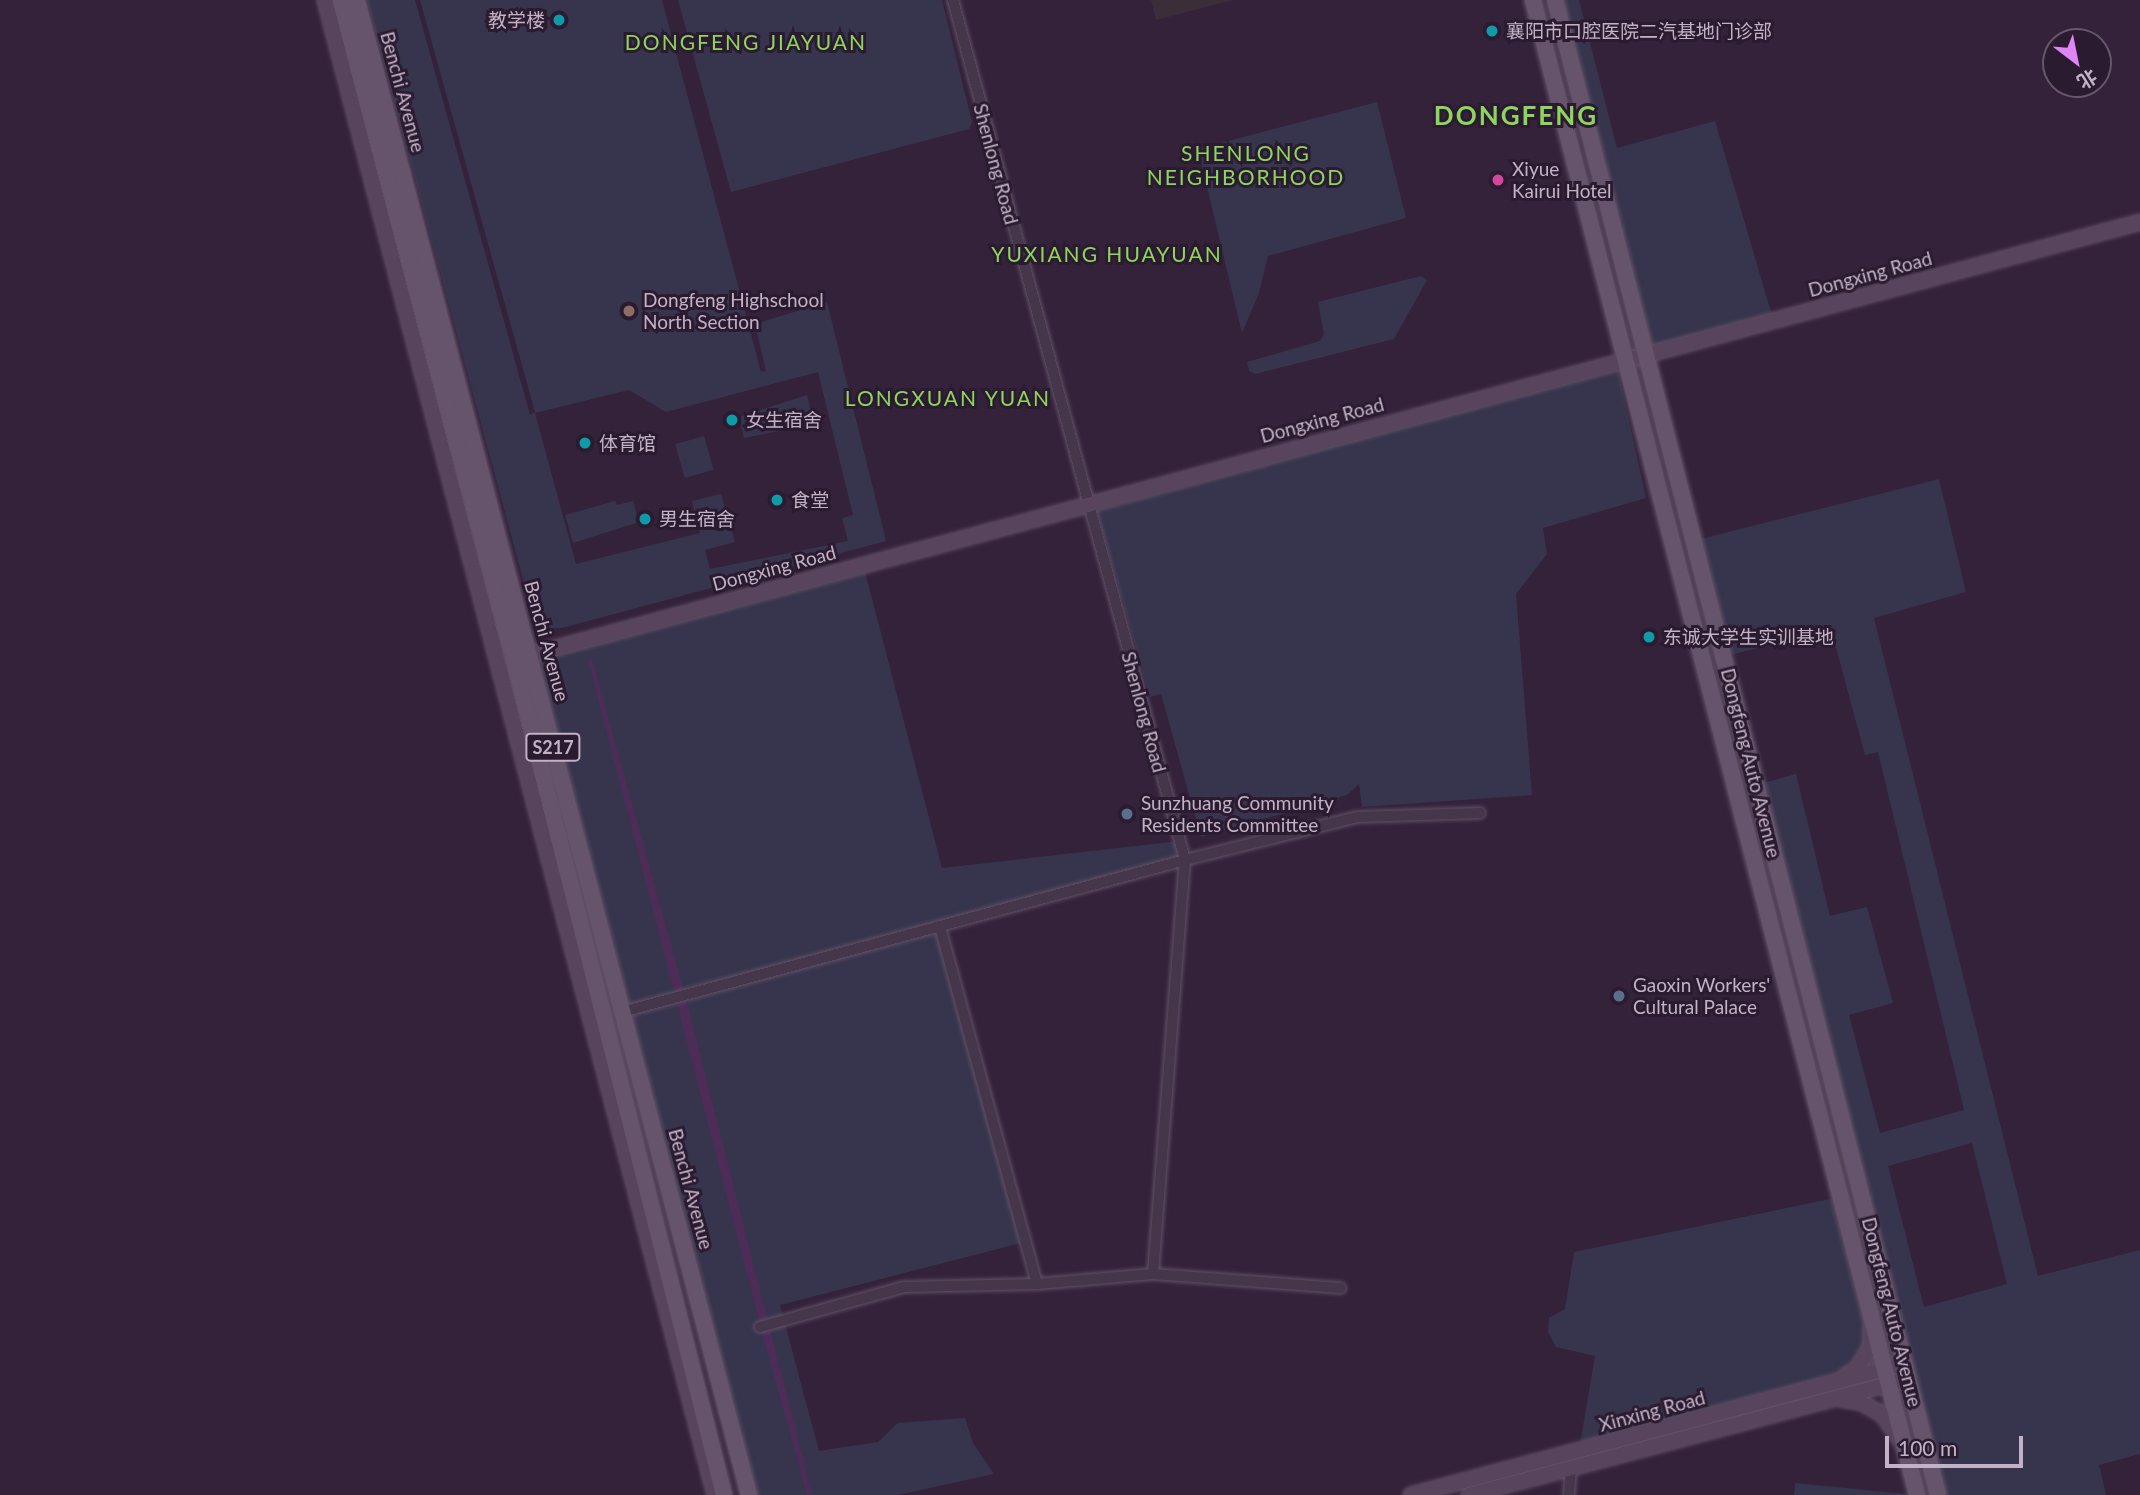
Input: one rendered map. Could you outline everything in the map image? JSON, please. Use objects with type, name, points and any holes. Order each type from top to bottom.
[{"type":"main road","name":"Benchi Avenue","points":[[341,0],[481,557],[522,657],[622,1012],[749,1495]]},
{"type":"main road","name":"Benchi Avenue","points":[[357,0],[522,657],[724,1495]]},
{"type":"main road","name":"Dongfeng Auto Avenue","points":[[1533,0],[1917,1495]]},
{"type":"main road","name":"Dongfeng Auto Avenue","points":[[1555,0],[1938,1495]]},
{"type":"street","points":[[325,0],[481,557],[715,1495]]},
{"type":"street","name":"Shenlong Road","points":[[953,0],[1086,504],[1185,860],[1153,1274]]},
{"type":"street","name":"Dongxing Road","points":[[522,657],[1646,352],[2140,222]]},
{"type":"street","points":[[622,1012],[1185,860],[1358,817],[1480,813]]},
{"type":"street","points":[[940,926],[1037,1284]]},
{"type":"street","points":[[760,1327],[904,1287],[1037,1284],[1153,1274],[1340,1288]]},
{"type":"street","points":[[1832,1383],[1857,1369],[1871,1346],[1870,1315]]},
{"type":"street","name":"Xinxing Road","points":[[1411,1495],[1832,1383],[1905,1371]]},
{"type":"street","name":"Xinxing Road","points":[[1469,1495],[1836,1398],[1886,1376]]},
{"type":"street","points":[[1836,1398],[1860,1402],[1882,1414],[1904,1446]]},
{"type":"street","points":[[1569,1495],[1571,1468]]},
{"type":"shaded area","name":"Dongfeng Highschool North Section","points":[[367,0],[415,0],[530,415],[535,412],[420,0],[662,0],[761,372],[766,371],[755,324],[827,302],[886,541],[562,628],[547,628],[534,620]],"holes":[[[818,372],[853,515],[842,518],[848,541],[710,569],[705,550],[735,542],[721,494],[692,501],[700,533],[576,564],[535,413],[629,390],[666,412]]]},
{"type":"shaded area","points":[[678,0],[942,0],[972,122],[969,129],[731,192]]},
{"type":"shaded area","points":[[1151,0],[1233,0],[1156,20]]},
{"type":"shaded area","points":[[1555,0],[1579,0],[1617,148],[1715,121],[1773,319],[1646,353]]},
{"type":"shaded area","points":[[1377,102],[1406,218],[1268,256],[1259,293],[1242,333],[1198,149]]},
{"type":"shaded area","points":[[1421,276],[1427,280],[1394,339],[1255,374],[1249,371],[1247,362],[1320,341],[1324,334],[1318,302]]},
{"type":"shaded area","points":[[1617,367],[1646,498],[1543,528],[1547,554],[1516,594],[1532,795],[1362,807],[1359,784],[1347,795],[1201,837],[1161,694],[1150,697],[1097,511]]},
{"type":"shaded area","points":[[807,395],[814,424],[744,438],[739,417]]},
{"type":"shaded area","points":[[704,436],[714,470],[685,478],[675,444]]},
{"type":"shaded area","points":[[1939,479],[1966,592],[1874,618],[2038,1276],[2140,1250],[2140,1454],[2099,1465],[2106,1495],[1938,1495],[1756,785],[1796,774],[1830,916],[1867,907],[1893,1003],[1849,1015],[1880,1133],[1964,1110],[1878,752],[1865,755],[1831,629],[1723,657],[1693,541]],"holes":[[[1972,1143],[2007,1284],[1924,1307],[1888,1166]]]},
{"type":"shaded area","points":[[615,501],[617,505],[633,501],[639,522],[573,543],[565,515]]},
{"type":"shaded area","points":[[863,564],[942,868],[1180,841],[1185,860],[940,926],[1025,1242],[780,1305],[819,1451],[878,1442],[898,1423],[965,1418],[973,1443],[994,1474],[898,1495],[749,1495],[529,655]]},
{"type":"shaded area","points":[[592,659],[688,1006],[812,1495],[807,1495],[762,1332],[588,660]]},
{"type":"shaded area","points":[[1840,1197],[1871,1346],[1857,1369],[1579,1450],[1595,1356],[1556,1347],[1548,1332],[1549,1318],[1565,1309],[1574,1252]]},
{"type":"shaded area","points":[[1795,1483],[1917,1495],[1794,1495]]},
{"type":"place","name":"教学楼","points":[[559,20]]},
{"type":"place","name":"襄阳市口腔医院二汽基地门诊部","points":[[1492,31]]},
{"type":"place","name":"Xiyue Kairui Hotel","points":[[1498,180]]},
{"type":"place","name":"Dongfeng Highschool North Section","points":[[629,311]]},
{"type":"place","name":"女生宿舍","points":[[732,420]]},
{"type":"place","name":"体育馆","points":[[585,443]]},
{"type":"place","name":"食堂","points":[[777,500]]},
{"type":"place","name":"男生宿舍","points":[[645,519]]},
{"type":"place","name":"东诚大学生实训基地","points":[[1649,637]]},
{"type":"place","name":"Sunzhuang Community Residents Committee","points":[[1127,814]]},
{"type":"place","name":"Gaoxin Workers' Cultural Palace","points":[[1619,996]]},
{"type":"district","name":"DONGFENG JIAYUAN","points":[[746,42]]},
{"type":"district","name":"DONGFENG","points":[[1516,116]]},
{"type":"district","name":"SHENLONG NEIGHBORHOOD","points":[[1246,165]]},
{"type":"district","name":"YUXIANG HUAYUAN","points":[[1107,254]]},
{"type":"district","name":"LONGXUAN YUAN","points":[[948,398]]}]
